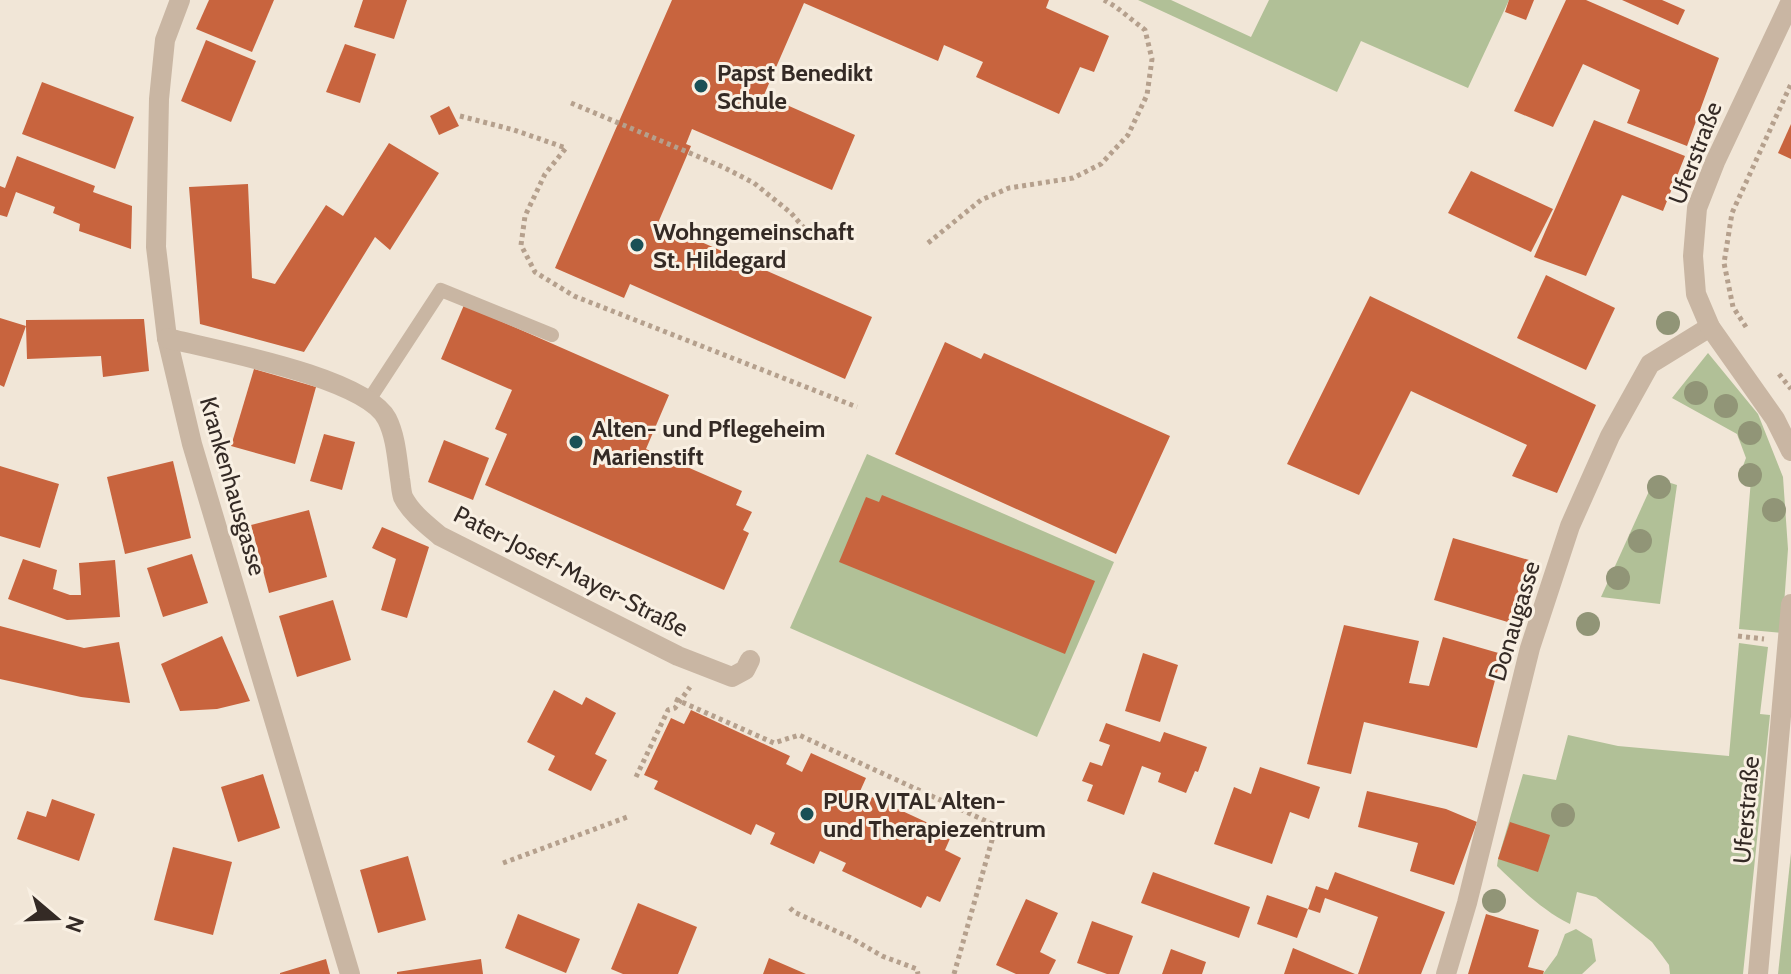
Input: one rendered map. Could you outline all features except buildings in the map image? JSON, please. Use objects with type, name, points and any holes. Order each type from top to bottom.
[{"type":"street","name":"Krankenhausgasse","points":[[180,0],[165,40],[159,99],[156,247],[167,338],[192,444],[350,974]]},
{"type":"street","name":"Uferstraße","points":[[1791,1],[1715,162],[1697,208],[1693,256],[1696,294],[1710,327],[1775,419],[1791,451]]},
{"type":"street","name":"Donaugasse","points":[[1446,974],[1467,903],[1530,648],[1570,526],[1610,436],[1650,364],[1710,327]]},
{"type":"street","name":"Pater-Josef-Mayer-Straße","points":[[167,338],[293,369],[332,382],[369,400],[386,417],[393,438],[402,496],[416,516],[440,536],[678,656],[732,677],[745,670],[750,660]]},
{"type":"street","name":"Uferstraße","points":[[1758,974],[1791,604]]},
{"type":"lane","points":[[369,400],[441,290],[552,335]]},
{"type":"path","points":[[928,243],[981,200],[1009,188],[1073,178],[1101,164],[1128,135],[1147,95],[1152,59],[1145,30],[1104,0]]},
{"type":"path","points":[[1753,338],[1733,307],[1724,263],[1732,213],[1791,84]]},
{"type":"path","points":[[571,103],[754,183],[791,213],[817,243]]},
{"type":"path","points":[[460,116],[566,148],[545,174],[525,216],[521,245],[535,272],[574,296],[857,407]]},
{"type":"path","points":[[1775,369],[1791,389]]},
{"type":"path","points":[[636,777],[668,710],[675,708],[704,666]]},
{"type":"path","points":[[678,700],[774,743],[799,735],[1025,839]]},
{"type":"path","points":[[503,863],[630,816]]},
{"type":"path","points":[[954,974],[996,826]]},
{"type":"path","points":[[790,908],[882,956],[917,969],[918,974]]},
{"type":"green space","points":[[1138,0],[1171,0],[1251,37],[1269,0],[1509,0],[1468,88],[1361,41],[1337,92]]},
{"type":"green space","points":[[1708,353],[1758,414],[1783,477],[1788,549],[1782,633],[1739,629],[1751,479],[1740,474],[1746,458],[1737,434],[1672,398]]},
{"type":"green space","points":[[867,454],[1114,562],[1037,737],[790,628]]},
{"type":"green space","points":[[1655,478],[1677,485],[1660,604],[1601,597]]},
{"type":"green space","points":[[1739,643],[1768,647],[1760,714],[1770,715],[1743,974],[1670,974],[1669,965],[1652,942],[1596,897],[1577,892],[1570,924],[1523,890],[1497,866],[1498,859],[1523,774],[1556,780],[1568,735],[1618,746],[1729,756]]},
{"type":"green space","points":[[1791,853],[1791,974],[1778,974]]},
{"type":"green space","points":[[1576,929],[1592,939],[1596,961],[1582,974],[1543,974],[1557,955],[1565,934]]},
{"type":"place","name":"Papst Benedikt Schule","points":[[701,86]]},
{"type":"place","name":"Wohngemeinschaft St. Hildegard","points":[[637,245]]},
{"type":"place","name":"Alten- und Pflegeheim Marienstift","points":[[576,442]]},
{"type":"place","name":"PUR VITAL Alten- und Therapiezentrum","points":[[807,814]]}]
